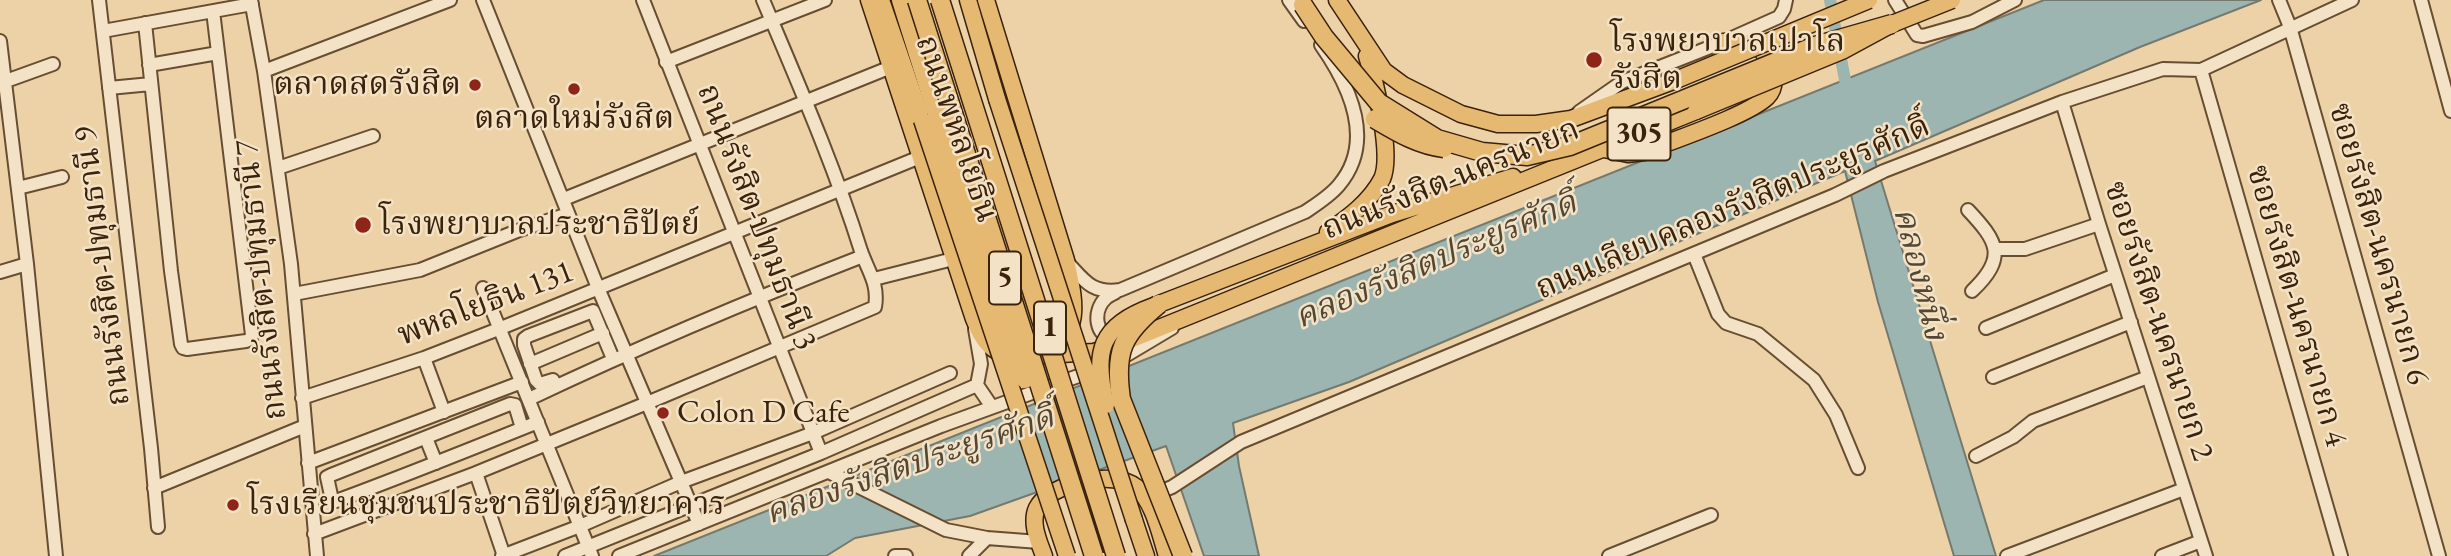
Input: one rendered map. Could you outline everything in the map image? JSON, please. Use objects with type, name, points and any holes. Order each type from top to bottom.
[{"type":"highway","name":"ถนนพหลโยธิน","points":[[901,0],[929,115],[1082,556]]},
{"type":"highway","name":"5","points":[[916,0],[1094,556]]},
{"type":"highway","name":"5","points":[[940,0],[1116,556]]},
{"type":"highway","name":"ถนนพหลโยธิน","points":[[948,0],[1073,399],[1126,556]]},
{"type":"highway","points":[[1299,0],[1324,37],[1379,103],[1437,139],[1475,150]]},
{"type":"highway","points":[[1375,119],[1404,136],[1429,146],[1527,156],[1570,146],[1794,54],[1892,24]]},
{"type":"highway","points":[[1159,304],[1137,322],[1122,347],[1117,365],[1118,379],[1121,399],[1183,556]]},
{"type":"main road","name":"ถนนรังสิต-นครนายก","points":[[869,0],[974,319],[983,340],[1002,355],[1012,357],[1094,352],[1132,339],[1696,111],[1843,50],[1892,24],[1952,0]]},
{"type":"main road","name":"ถนนพหลโยธิน","points":[[881,0],[929,115],[1067,556]]},
{"type":"main road","points":[[986,0],[1066,260],[1073,304],[1066,338],[1059,346],[1040,356]]},
{"type":"main road","points":[[1337,0],[1384,71],[1403,85],[1461,114],[1497,124],[1536,124],[1571,119]]},
{"type":"main road","name":"305","points":[[1571,119],[1676,80],[1869,0]]},
{"type":"main road","name":"ถนนพหลโยธิน","points":[[970,5],[997,99],[1146,556]]},
{"type":"main road","points":[[1315,242],[1360,209],[1383,177],[1386,149],[1375,79],[1361,37]]},
{"type":"main road","points":[[1604,149],[1628,154],[1644,152],[1744,111],[1768,96],[1773,88],[1774,78],[1768,59],[1754,44],[1741,41],[1723,42]]},
{"type":"main road","points":[[1134,520],[1103,393],[1099,360],[1102,347],[1117,326],[1140,311],[1315,242],[1460,192],[1583,157]]},
{"type":"main road","points":[[1042,549],[1035,521],[1039,505],[1058,490],[1097,477],[1116,478],[1138,488],[1145,498],[1167,556]]},
{"type":"street","name":"ถนนรังสิต-ปทุมธานี 9","points":[[99,0],[158,527]]},
{"type":"street","points":[[264,71],[450,0]]},
{"type":"street","points":[[483,0],[565,199],[568,214],[598,288],[699,524]]},
{"type":"street","name":"ถนนรังสิต-ปทุมธานี 3","points":[[643,0],[821,453]]},
{"type":"street","points":[[314,534],[648,403],[875,307],[874,279],[863,256],[841,189],[763,0]]},
{"type":"street","points":[[666,62],[825,0]]},
{"type":"street","points":[[1132,339],[1108,339],[1100,332],[1097,320],[1099,309],[1106,298],[1305,212],[1338,187],[1350,171],[1355,156],[1358,126],[1349,92],[1335,66],[1289,0]]},
{"type":"street","points":[[1571,119],[1622,82],[1779,17],[1786,0]]},
{"type":"street","points":[[1895,0],[1917,35],[1923,36],[1972,22],[2015,0]]},
{"type":"street","name":"ซอยรังสิต-นครนายก 6","points":[[2279,0],[2290,27],[2439,556]]},
{"type":"street","name":"ถนนเลียบคลองรังสิตประยูรศักดิ์","points":[[1145,498],[1172,486],[1241,442],[1835,195],[1884,171],[2062,102],[2163,69],[2201,70],[2352,0]]},
{"type":"street","points":[[2421,0],[2450,102]]},
{"type":"street","points":[[103,31],[251,2]]},
{"type":"street","name":"ถนนรังสิต-ปทุมธานี 7","points":[[251,2],[264,71],[295,294],[317,556]]},
{"type":"street","points":[[145,23],[181,344],[187,349],[246,341],[251,339],[251,335],[213,11]]},
{"type":"street","points":[[0,41],[5,80],[4,110],[18,188],[27,264],[56,556]]},
{"type":"street","points":[[149,65],[218,53]]},
{"type":"street","points":[[5,80],[52,64]]},
{"type":"street","points":[[565,199],[891,67]]},
{"type":"street","name":"ซอยรังสิต-นครนายก 4","points":[[2201,70],[2341,556]]},
{"type":"street","points":[[109,88],[151,85]]},
{"type":"street","name":"ซอยรังสิต-นครนายก 2","points":[[2062,102],[2206,556]]},
{"type":"street","points":[[278,168],[373,136]]},
{"type":"street","name":"พหลโยธิน 131","points":[[302,398],[424,358],[501,328],[920,157]]},
{"type":"street","points":[[18,188],[62,177]]},
{"type":"street","points":[[1968,210],[1988,232],[1996,249],[1985,279],[1972,291]]},
{"type":"street","points":[[295,294],[420,270],[517,231],[568,214]]},
{"type":"street","points":[[1996,249],[2025,249],[2099,224]]},
{"type":"street","points":[[1695,254],[1718,314],[1726,323],[1758,334],[1814,380],[1836,415],[1858,468]]},
{"type":"street","points":[[529,399],[625,350],[863,256]]},
{"type":"street","points":[[874,279],[953,259]]},
{"type":"street","points":[[1066,260],[1092,288],[1100,291],[1120,290]]},
{"type":"street","points":[[0,272],[27,264]]},
{"type":"street","points":[[1986,328],[2115,275]]},
{"type":"street","points":[[483,288],[590,552]]},
{"type":"street","points":[[619,556],[992,407],[1124,359],[1201,309]]},
{"type":"street","points":[[611,354],[593,311],[528,336],[524,340],[536,380],[540,384],[625,350]]},
{"type":"street","points":[[974,319],[981,364],[977,385],[992,407]]},
{"type":"street","points":[[1993,377],[2131,322]]},
{"type":"street","points":[[530,363],[603,333]]},
{"type":"street","points":[[424,358],[444,412]]},
{"type":"street","points":[[476,472],[504,556],[681,482],[813,433],[950,373]]},
{"type":"street","points":[[1976,456],[2001,444],[2033,421],[2148,377]]},
{"type":"street","points":[[308,463],[522,382]]},
{"type":"street","points":[[565,556],[590,552],[691,506],[977,385]]},
{"type":"street","points":[[522,429],[515,405],[509,404],[327,477],[332,500],[336,501],[436,463],[522,429],[538,422]]},
{"type":"street","points":[[154,488],[305,426]]},
{"type":"street","points":[[426,438],[436,463]]},
{"type":"street","points":[[829,472],[946,530],[1042,549]]},
{"type":"street","points":[[2007,556],[2184,489]]},
{"type":"street","points":[[1609,556],[1633,552],[1712,515]]},
{"type":"street","points":[[969,556],[987,538]]},
{"type":"street","points":[[2162,556],[2201,541]]},
{"type":"street","points":[[895,556],[905,556]]},
{"type":"water","name":"คลองรังสิตประยูรศักดิ์","points":[[2044,0],[2261,0],[2140,47],[1875,161],[1996,556],[1954,556],[1878,302],[1845,171],[1349,382],[1233,423],[1239,466],[1259,556],[1204,556],[1166,446],[970,516],[855,538],[826,556],[654,556]]},
{"type":"waterway","name":"คลองหนึ่ง","points":[[1830,0],[1848,96]]},
{"type":"place","name":"โรงพยาบาลเปาโล รังสิต","points":[[1594,60]]},
{"type":"place","name":"ตลาดสดรังสิต","points":[[475,85]]},
{"type":"place","name":"ตลาดใหม่รังสิต","points":[[574,89]]},
{"type":"place","name":"โรงพยาบาลประชาธิปัตย์","points":[[363,225]]},
{"type":"place","name":"Colon D Cafe","points":[[663,413]]},
{"type":"place","name":"โรงเรียนชุมชนประชาธิปัตย์วิทยาคาร","points":[[233,505]]}]
